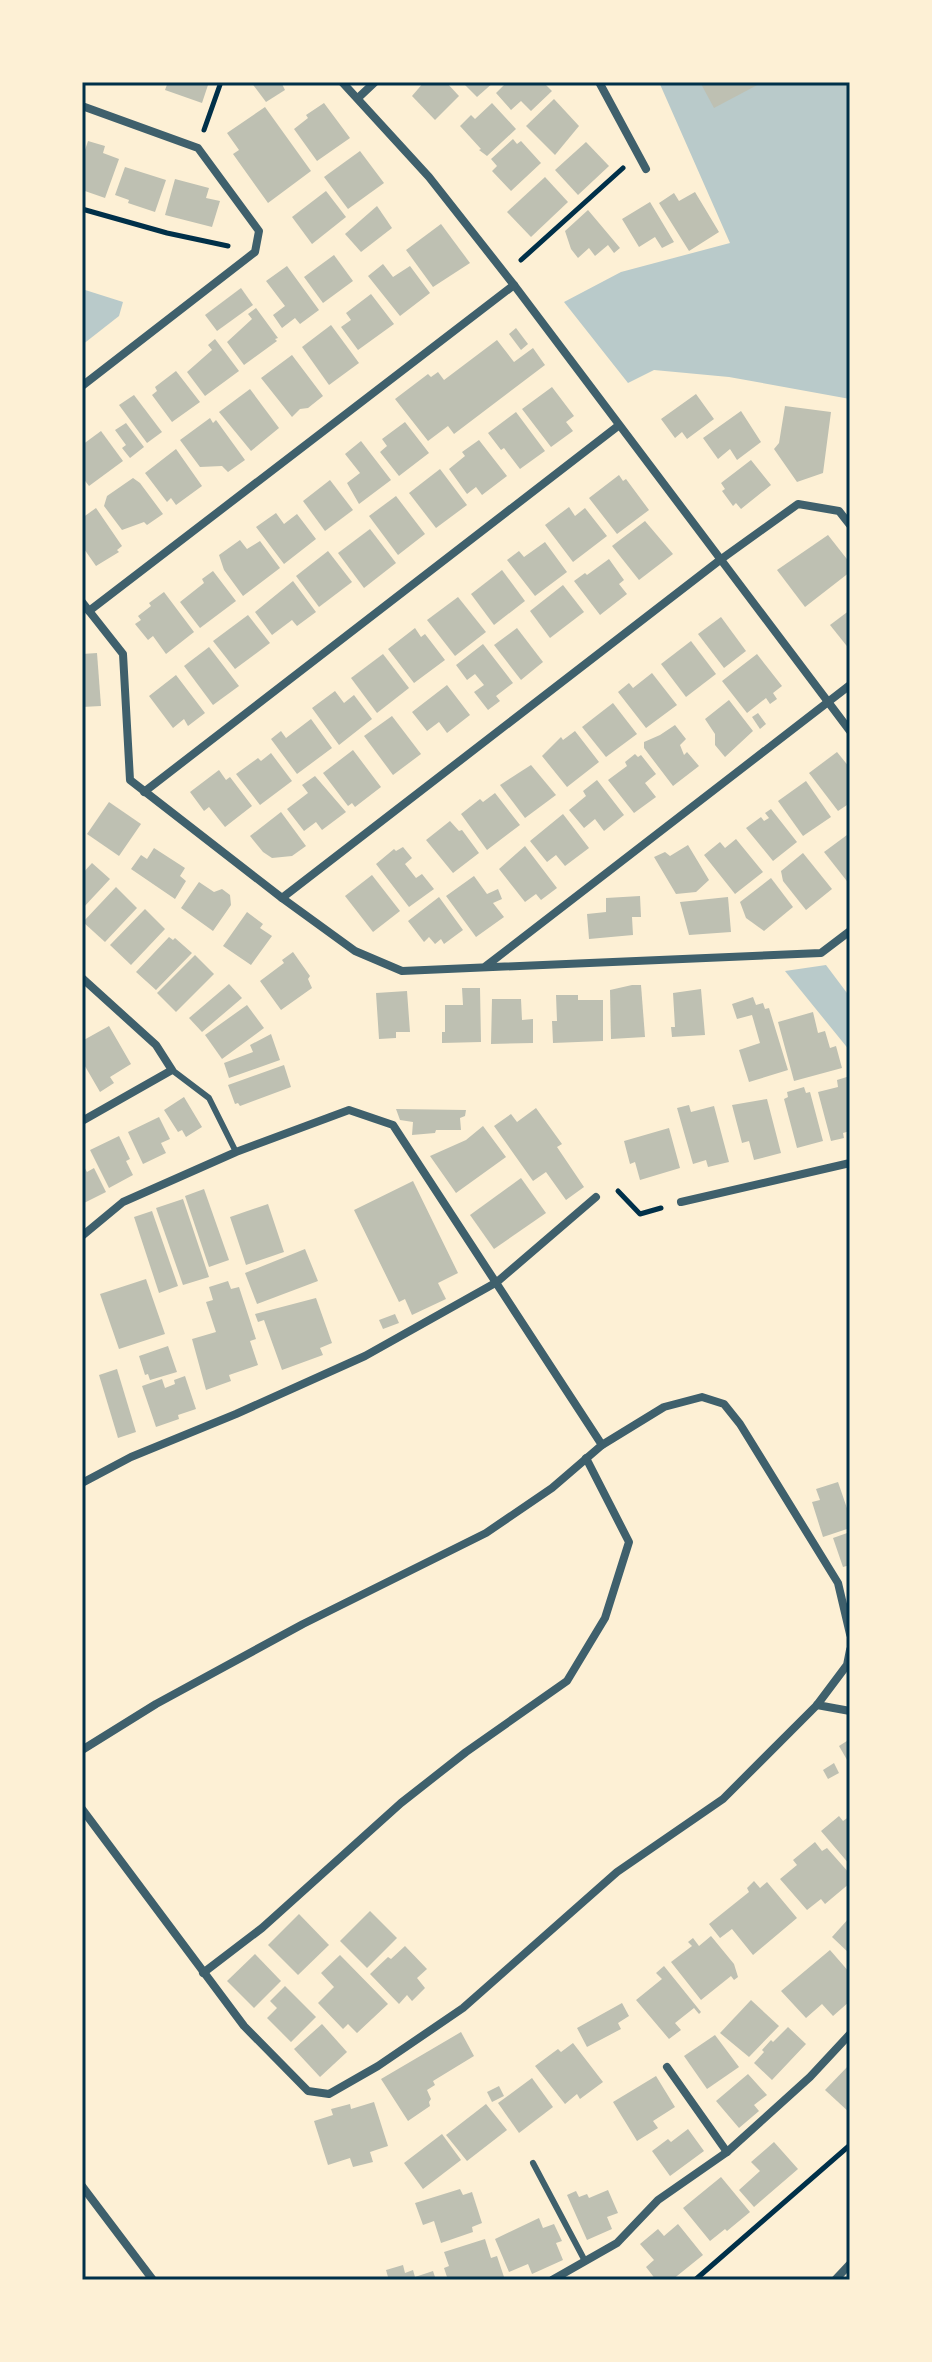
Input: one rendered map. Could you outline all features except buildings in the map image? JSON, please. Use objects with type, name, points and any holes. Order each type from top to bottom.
[{"type":"street","points":[[342,82],[429,177],[514,285],[850,731]]},
{"type":"street","points":[[358,98],[375,82]]},
{"type":"street","points":[[599,82],[646,169]]},
{"type":"street","points":[[82,106],[198,148],[259,231],[255,252],[82,386]]},
{"type":"street","points":[[89,611],[514,285]]},
{"type":"street","points":[[144,792],[618,426]]},
{"type":"street","points":[[282,898],[720,560],[798,504],[839,511],[850,525]]},
{"type":"street","points":[[82,602],[123,654],[130,780],[355,951],[402,971],[821,953],[850,931]]},
{"type":"street","points":[[485,967],[850,685]]},
{"type":"street","points":[[82,978],[156,1045],[172,1070],[82,1121]]},
{"type":"street","points":[[82,1236],[123,1202],[236,1152],[349,1110],[393,1125],[602,1445]]},
{"type":"street","points":[[681,1202],[850,1163]]},
{"type":"street","points":[[82,1483],[131,1457],[365,1356],[497,1282],[596,1197]]},
{"type":"street","points":[[82,1750],[156,1704],[303,1624],[486,1533],[552,1488],[602,1445],[664,1407],[702,1397],[724,1404],[740,1424],[838,1583],[850,1634]]},
{"type":"street","points":[[203,1973],[262,1928],[401,1803],[466,1752],[567,1681],[605,1618],[629,1542],[586,1458]]},
{"type":"street","points":[[82,1809],[244,2026],[308,2091],[329,2094],[378,2066],[463,2008],[617,1872],[723,1799],[817,1705],[847,1665],[850,1650]]},
{"type":"street","points":[[817,1705],[850,1711]]},
{"type":"street","points":[[552,2280],[617,2243],[658,2200],[727,2152],[810,2077],[850,2034]]},
{"type":"street","points":[[667,2067],[727,2152]]},
{"type":"street","points":[[82,2186],[153,2280]]},
{"type":"street","points":[[835,2280],[850,2264]]},
{"type":"lane","points":[[172,1070],[209,1098],[236,1152]]},
{"type":"lane","points":[[533,2163],[585,2261]]},
{"type":"path","points":[[198,148],[221,82]]},
{"type":"path","points":[[525,257],[638,154]]},
{"type":"path","points":[[82,209],[167,233],[255,252]]},
{"type":"path","points":[[610,1183],[640,1214],[681,1202]]},
{"type":"path","points":[[695,2280],[850,2145]]},
{"type":"shaded area","points":[[659,82],[850,82],[850,399],[729,377],[654,370],[628,383],[564,302],[621,272],[730,243]]},
{"type":"shaded area","points":[[82,289],[123,302],[119,316],[82,345]]},
{"type":"shaded area","points":[[826,965],[850,997],[850,1051],[785,971]]}]
